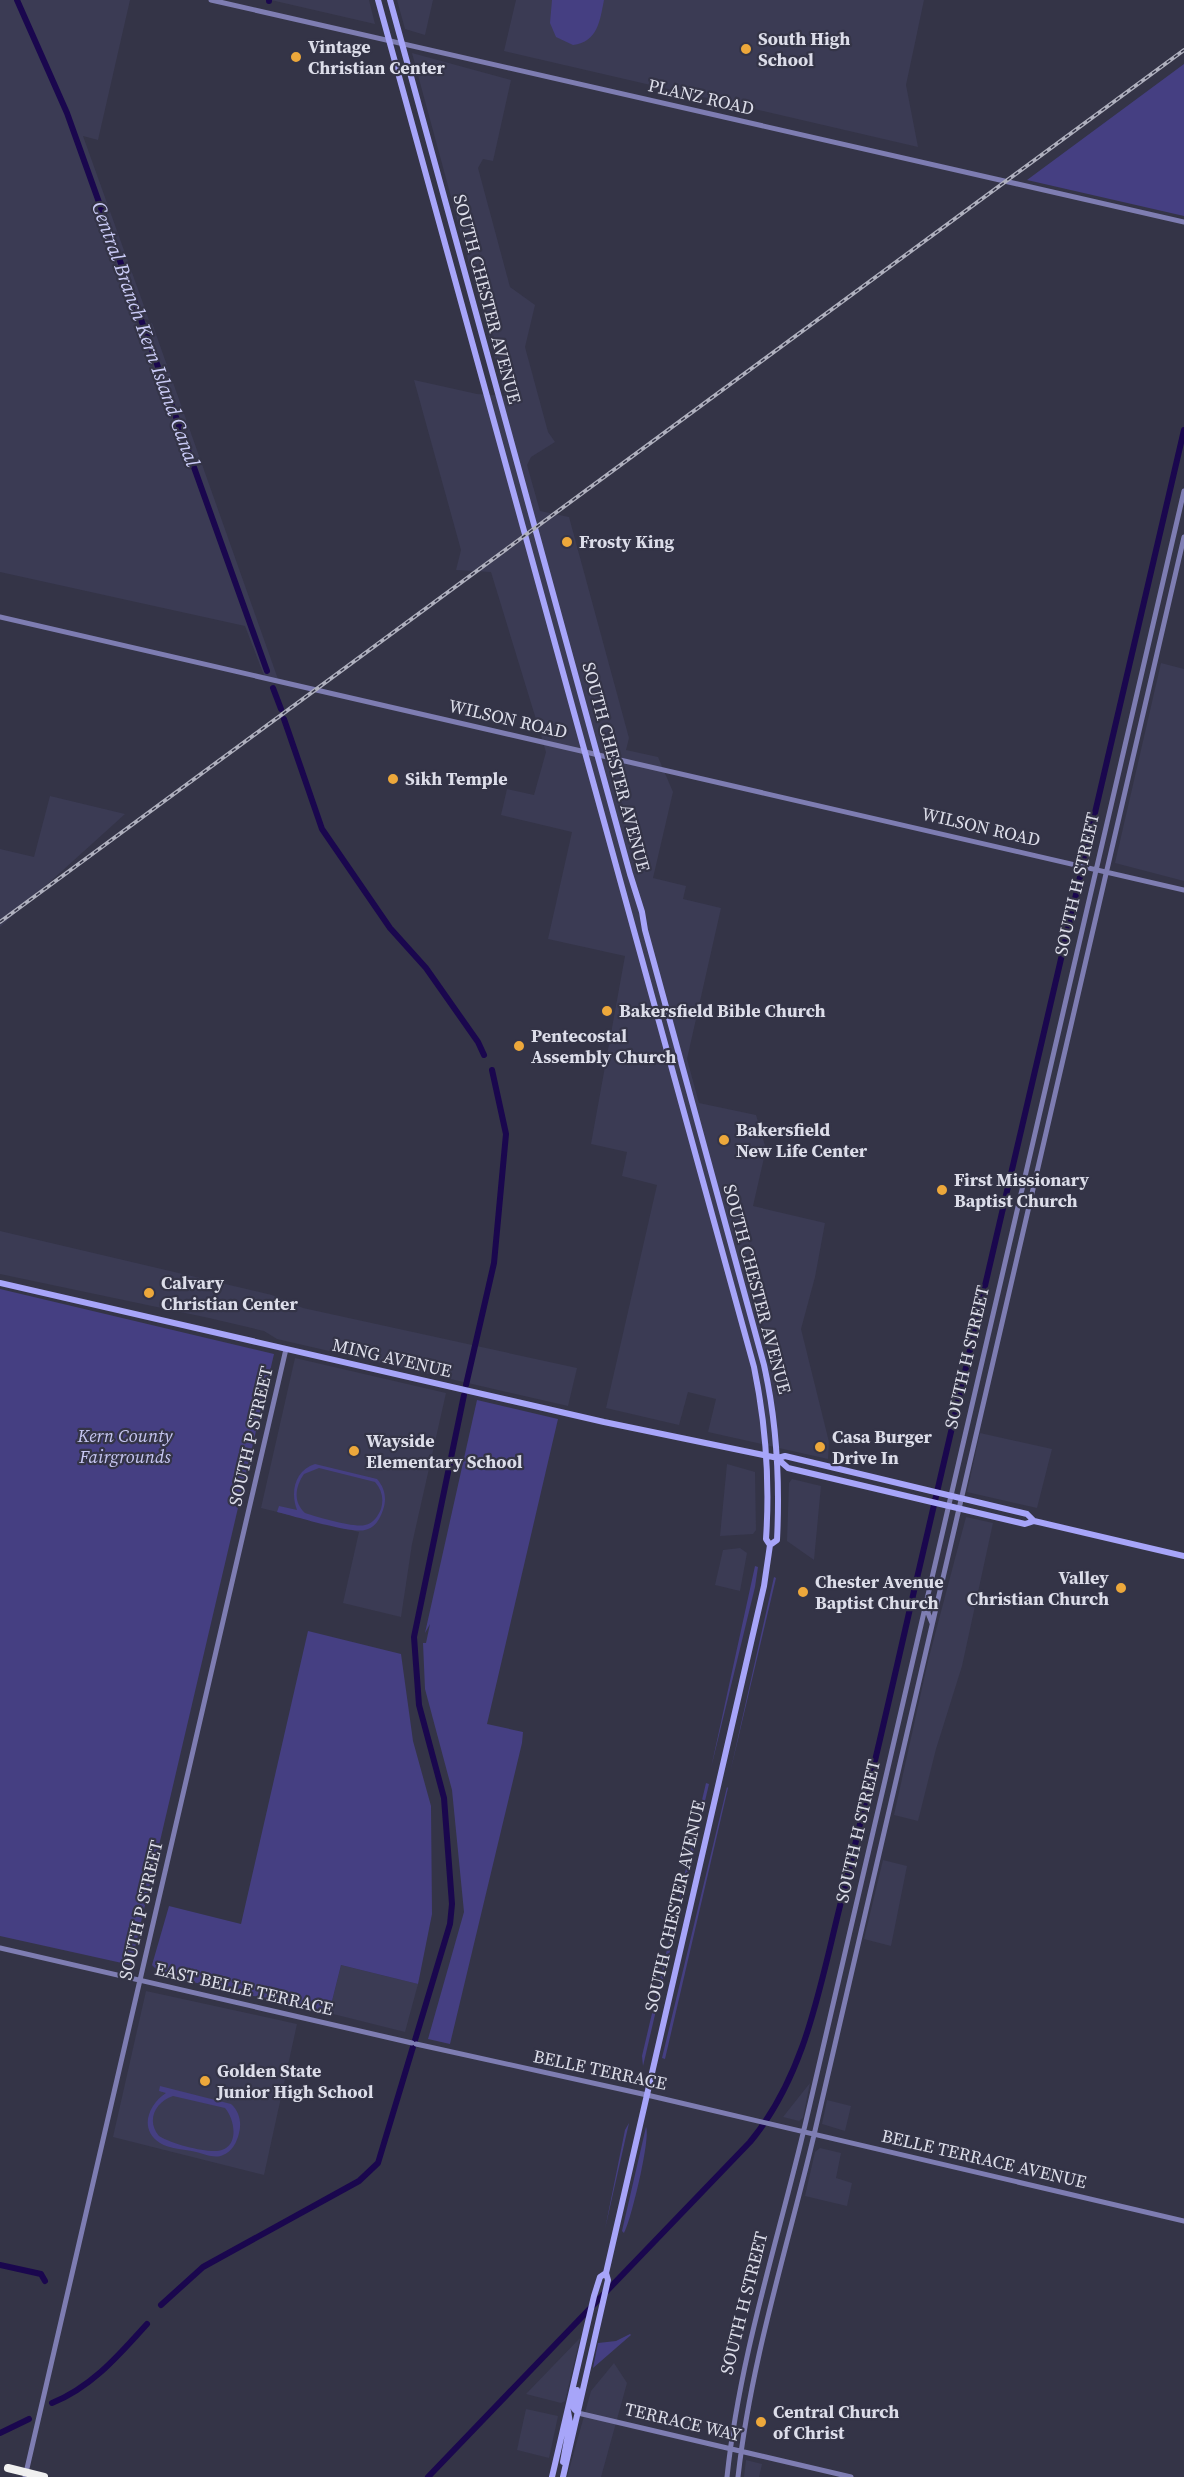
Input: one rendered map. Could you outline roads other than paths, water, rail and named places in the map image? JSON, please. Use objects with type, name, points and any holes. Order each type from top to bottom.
[{"type":"highway","points":[[8,2468],[44,2477]]},
{"type":"main road","name":"SOUTH CHESTER AVENUE","points":[[378,0],[754,1367],[768,1455],[766,1539],[771,1545]]},
{"type":"main road","name":"SOUTH CHESTER AVENUE","points":[[390,0],[764,1365],[774,1412],[778,1458],[777,1540],[771,1545],[762,1597],[606,2273],[608,2280],[562,2477]]},
{"type":"main road","name":"MING AVENUE","points":[[0,1283],[603,1422],[768,1455],[778,1458],[788,1468],[1025,1524],[1034,1521],[1184,1556]]},
{"type":"main road","name":"MING AVENUE","points":[[778,1458],[786,1456],[930,1490],[1027,1514],[1034,1521]]},
{"type":"main road","name":"SOUTH CHESTER AVENUE","points":[[552,2477],[590,2314],[600,2277],[606,2273]]},
{"type":"main road","points":[[578,2413],[574,2409],[582,2351]]},
{"type":"main road","points":[[565,2468],[562,2461],[570,2422],[568,2411]]},
{"type":"main road","points":[[554,2467],[557,2477]]},
{"type":"street","name":"PLANZ ROAD","points":[[211,0],[1184,222]]},
{"type":"street","name":"SOUTH H STREET","points":[[727,2477],[734,2414],[760,2295],[803,2132],[930,1584],[948,1495],[1184,491]]},
{"type":"street","name":"SOUTH H STREET","points":[[738,2477],[746,2409],[776,2279],[814,2135],[1184,537]]},
{"type":"street","name":"WILSON ROAD","points":[[0,617],[1184,890]]},
{"type":"street","name":"SOUTH P STREET","points":[[25,2477],[286,1349]]},
{"type":"street","points":[[930,1584],[928,1613],[932,1623]]},
{"type":"street","name":"EAST BELLE TERRACE","points":[[0,1948],[414,2043]]},
{"type":"street","name":"BELLE TERRACE","points":[[414,2043],[647,2095],[777,2127]]},
{"type":"street","name":"BELLE TERRACE AVENUE","points":[[777,2127],[1184,2222]]},
{"type":"street","name":"TERRACE WAY","points":[[578,2413],[851,2477]]},
{"type":"waterway","name":"Central Branch Kern Island Canal","points":[[17,0],[67,113],[267,671]]},
{"type":"waterway","points":[[428,2477],[750,2142],[770,2115],[799,2055],[819,1991],[870,1781],[1184,430]]},
{"type":"waterway","name":"Central Branch Kern Island Canal","points":[[273,688],[281,709]]},
{"type":"waterway","name":"Central Branch Kern Island Canal","points":[[284,719],[322,829],[390,928],[426,968],[478,1042],[484,1055]]},
{"type":"waterway","name":"Central Branch Kern Island Canal","points":[[466,1385],[494,1263],[506,1134],[492,1070]]},
{"type":"waterway","name":"Central Branch Kern Island Canal","points":[[161,2305],[203,2267],[359,2181],[378,2163],[450,1924],[452,1904],[444,1798],[419,1705],[414,1637],[464,1395]]},
{"type":"waterway","points":[[0,2265],[41,2274],[45,2281]]},
{"type":"waterway","name":"Central Branch Kern Island Canal","points":[[52,2403],[92,2379],[147,2324]]},
{"type":"waterway","points":[[0,2433],[29,2419]]},
{"type":"railway","points":[[0,922],[1184,50]]},
{"type":"place","name":"South High School","points":[[746,49]]},
{"type":"place","name":"Vintage Christian Center","points":[[296,57]]},
{"type":"place","name":"Frosty King","points":[[567,542]]},
{"type":"place","name":"Sikh Temple","points":[[393,779]]},
{"type":"place","name":"Bakersfield Bible Church","points":[[607,1011]]},
{"type":"place","name":"Pentecostal Assembly Church","points":[[519,1046]]},
{"type":"place","name":"Bakersfield New Life Center","points":[[724,1140]]},
{"type":"place","name":"First Missionary Baptist Church","points":[[942,1190]]},
{"type":"place","name":"Calvary Christian Center","points":[[149,1293]]},
{"type":"place","name":"Casa Burger Drive In","points":[[820,1447]]},
{"type":"place","name":"Wayside Elementary School","points":[[354,1451]]},
{"type":"place","name":"Valley Christian Church","points":[[1121,1588]]},
{"type":"place","name":"Chester Avenue Baptist Church","points":[[803,1592]]},
{"type":"place","name":"Golden State Junior High School","points":[[205,2081]]},
{"type":"place","name":"Central Church of Christ","points":[[761,2422]]},
{"type":"park label","name":"Kern County Fairgrounds","points":[[125,1446]]}]
